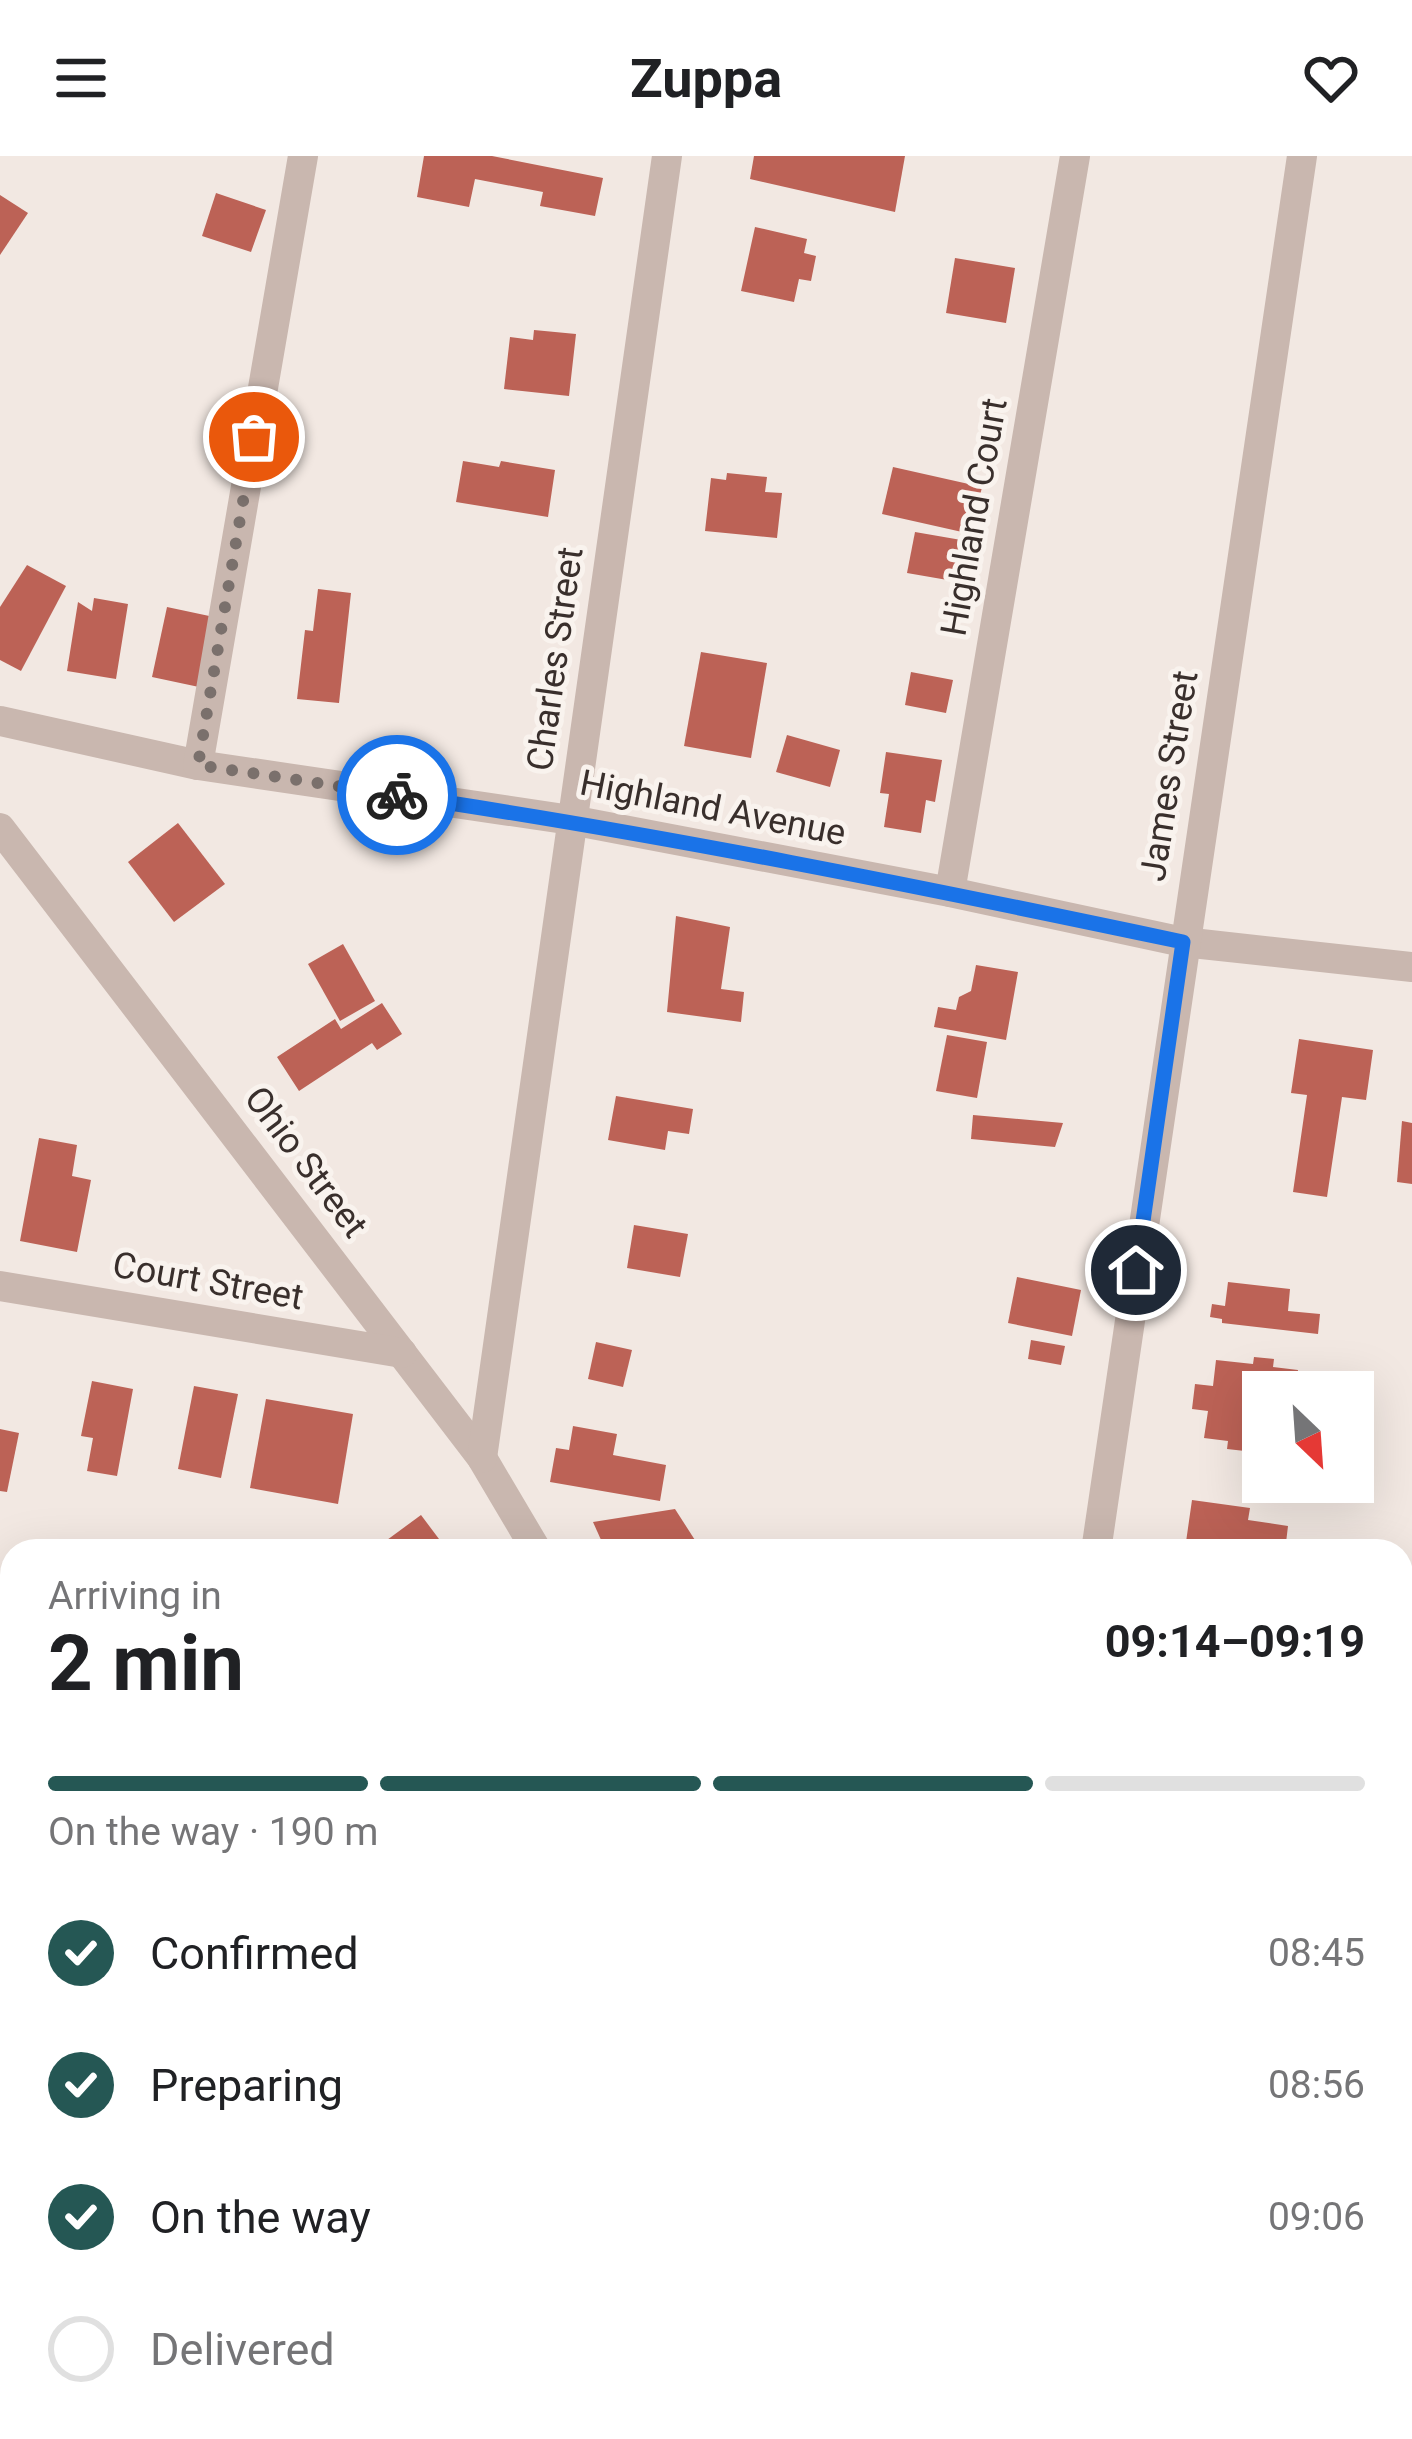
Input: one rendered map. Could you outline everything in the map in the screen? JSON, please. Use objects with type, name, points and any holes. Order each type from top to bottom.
[{"type":"street","points":[[198,765],[302,156]]},
{"type":"street","name":"Charles Street","points":[[482,1458],[667,156]]},
{"type":"street","name":"Highland Court","points":[[950,892],[1076,156]]},
{"type":"street","name":"James Street","points":[[1098,1539],[1302,156]]},
{"type":"street","name":"Highland Avenue","points":[[0,722],[198,765],[571,820],[1183,942],[1412,967]]},
{"type":"street","name":"Ohio Street","points":[[0,828],[482,1458],[530,1539]]},
{"type":"street","name":"Court Street","points":[[0,1286],[403,1353]]},
{"type":"building","points":[[424,156],[492,156],[603,178],[595,216],[540,206],[543,192],[475,179],[469,207],[417,197]]},
{"type":"building","points":[[754,156],[905,156],[895,212],[750,179]]},
{"type":"building","points":[[216,193],[266,210],[251,252],[202,236]]},
{"type":"building","points":[[0,195],[28,213],[0,255]]},
{"type":"building","points":[[755,227],[807,239],[804,253],[816,256],[811,281],[799,279],[794,302],[741,291]]},
{"type":"building","points":[[955,258],[1015,268],[1006,323],[946,313]]},
{"type":"building","points":[[534,330],[576,334],[569,396],[504,389],[510,337],[533,340]]},
{"type":"building","points":[[463,461],[499,467],[501,461],[555,470],[548,517],[456,502]]},
{"type":"building","points":[[893,467],[982,487],[971,534],[882,514]]},
{"type":"building","points":[[727,473],[767,477],[765,492],[782,493],[777,538],[705,531],[711,478],[726,480]]},
{"type":"building","points":[[915,532],[967,541],[959,582],[907,573]]},
{"type":"building","points":[[27,565],[66,586],[21,671],[0,660],[0,607]]},
{"type":"building","points":[[318,589],[351,593],[339,703],[297,699],[305,630],[313,631]]},
{"type":"building","points":[[94,598],[128,604],[116,679],[67,671],[78,602],[92,611]]},
{"type":"building","points":[[167,607],[214,617],[199,687],[152,677]]},
{"type":"building","points":[[701,652],[767,663],[751,758],[684,746]]},
{"type":"building","points":[[911,672],[953,680],[946,713],[905,705]]},
{"type":"building","points":[[787,735],[840,750],[830,787],[776,772]]},
{"type":"building","points":[[886,752],[942,760],[935,802],[926,800],[921,833],[884,827],[889,794],[880,793]]},
{"type":"building","points":[[178,823],[225,884],[174,922],[128,862]]},
{"type":"building","points":[[676,916],[730,927],[721,989],[744,992],[741,1022],[667,1012]]},
{"type":"building","points":[[343,944],[375,1001],[340,1021],[308,964]]},
{"type":"building","points":[[976,965],[1018,972],[1006,1040],[934,1027],[938,1007],[956,1010],[959,997],[971,991]]},
{"type":"building","points":[[382,1003],[402,1034],[377,1050],[372,1043],[299,1091],[277,1057],[335,1019],[341,1029]]},
{"type":"building","points":[[947,1035],[987,1042],[977,1098],[936,1091]]},
{"type":"building","points":[[1299,1039],[1373,1050],[1366,1100],[1342,1097],[1327,1197],[1293,1192],[1307,1095],[1291,1093]]},
{"type":"building","points":[[616,1096],[693,1109],[689,1134],[668,1131],[665,1150],[608,1140]]},
{"type":"building","points":[[973,1115],[1063,1123],[1055,1147],[971,1139]]},
{"type":"building","points":[[1402,1121],[1412,1123],[1412,1184],[1397,1182]]},
{"type":"building","points":[[39,1138],[77,1145],[72,1176],[91,1180],[77,1252],[20,1241]]},
{"type":"building","points":[[634,1225],[688,1234],[680,1277],[627,1268]]},
{"type":"building","points":[[1017,1277],[1081,1290],[1072,1336],[1008,1323]]},
{"type":"building","points":[[1228,1282],[1290,1289],[1288,1311],[1320,1314],[1318,1334],[1222,1323],[1210,1317],[1212,1304],[1225,1306]]},
{"type":"building","points":[[1031,1340],[1065,1346],[1061,1365],[1028,1359]]},
{"type":"building","points":[[596,1342],[632,1350],[623,1387],[588,1379]]},
{"type":"building","points":[[1254,1357],[1274,1359],[1273,1367],[1298,1371],[1242,1371],[1242,1451],[1227,1449],[1228,1441],[1204,1438],[1208,1411],[1192,1409],[1195,1384],[1213,1386],[1216,1360],[1253,1364]]},
{"type":"building","points":[[92,1381],[133,1389],[117,1476],[87,1471],[93,1438],[81,1436]]},
{"type":"building","points":[[194,1386],[238,1394],[221,1478],[178,1469]]},
{"type":"building","points":[[266,1399],[353,1414],[338,1504],[250,1488]]},
{"type":"building","points":[[573,1426],[617,1434],[613,1455],[666,1465],[660,1501],[550,1482],[556,1448],[569,1450]]},
{"type":"building","points":[[0,1429],[19,1433],[7,1492],[0,1491]]},
{"type":"building","points":[[1192,1500],[1250,1508],[1248,1520],[1288,1526],[1286,1539],[1186,1539]]},
{"type":"building","points":[[675,1509],[694,1539],[601,1539],[593,1522]]},
{"type":"building","points":[[421,1515],[439,1539],[388,1539]]},
{"type":"way so far","points":[[254,437],[198,765],[397,795]]},
{"type":"route","points":[[397,795],[571,820],[1183,942],[1136,1270]]}]
